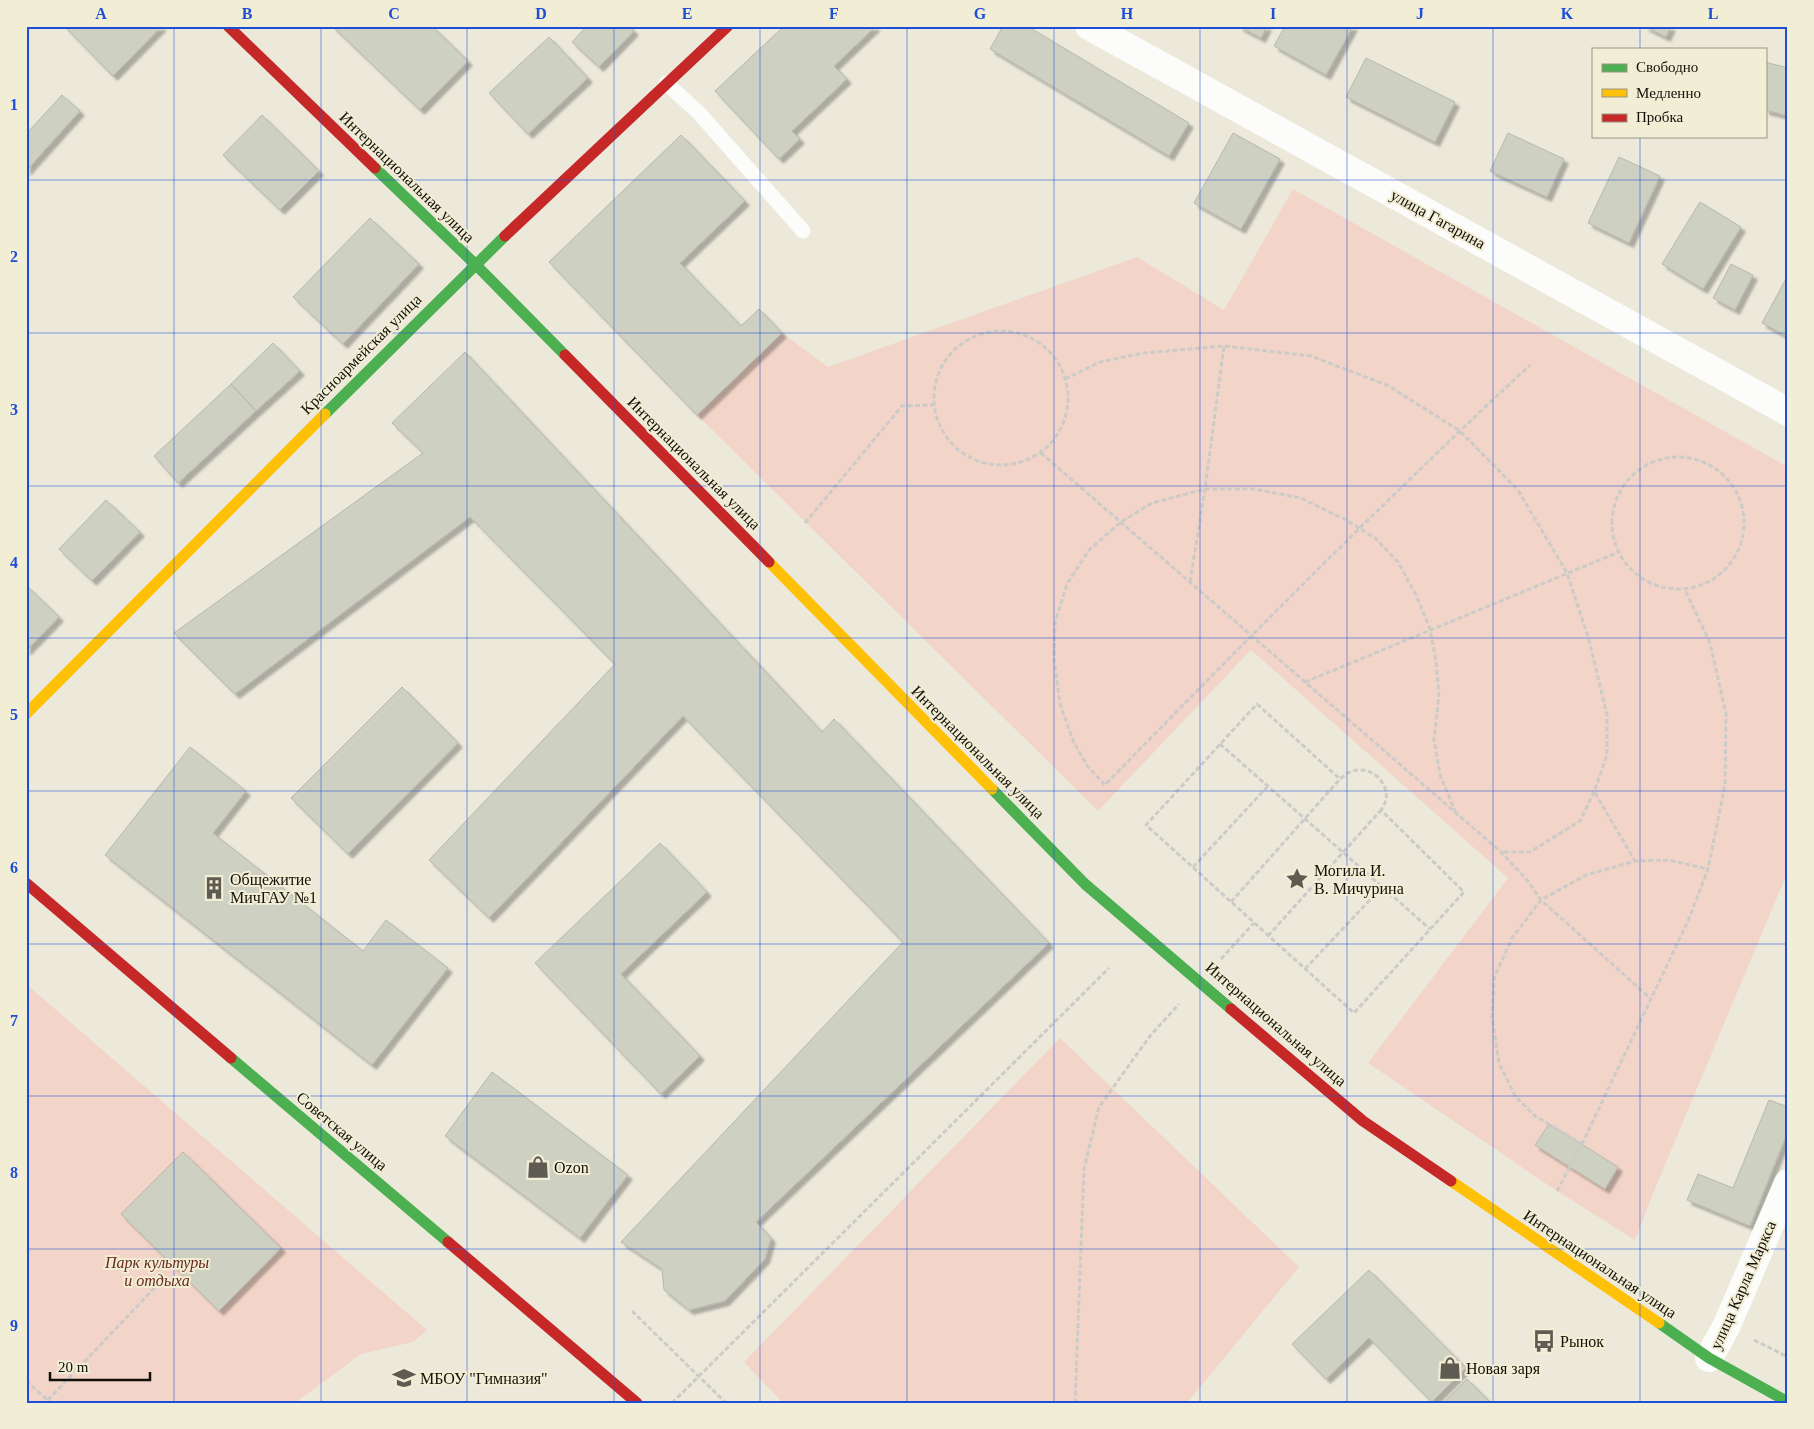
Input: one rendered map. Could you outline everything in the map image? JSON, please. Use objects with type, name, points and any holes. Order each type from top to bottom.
[{"type":"main road","name":"Интернациональная улица","points":[[228,26],[475,264],[1086,884],[1363,1121],[1709,1358],[1788,1402]]},
{"type":"main road","name":"Красноармейская улица","points":[[26,714],[475,264],[728,26]]},
{"type":"main road","name":"Советская улица","points":[[26,884],[637,1403]]},
{"type":"street","name":"улица Гагарина","points":[[1089,26],[1788,412]]},
{"type":"street","name":"улица Карла Маркса","points":[[1709,1358],[1727,1325],[1788,1183]]},
{"type":"lane","points":[[666,83],[698,113],[803,231]]},
{"type":"path","points":[[994,330],[1029,336],[1057,358],[1065,379],[1069,391],[1064,426],[1041,453],[1008,465],[973,460],[946,438],[933,405],[939,370],[950,356],[962,342],[994,330]]},
{"type":"path","points":[[1065,379],[1100,362],[1144,353],[1224,346],[1311,356],[1389,386],[1460,431],[1518,490],[1567,572],[1589,640],[1606,715],[1607,755],[1594,792],[1580,821],[1530,852],[1501,852]]},
{"type":"path","points":[[1190,582],[1205,489],[1224,346]]},
{"type":"path","points":[[1456,813],[1440,775],[1434,740],[1439,696],[1436,661],[1430,629],[1416,595],[1398,562],[1375,538],[1359,528],[1346,520],[1301,498],[1254,489],[1205,489],[1152,502],[1121,522],[1089,550],[1067,584],[1055,623],[1054,659],[1060,704],[1074,743],[1088,767],[1105,785],[1251,635],[1359,528],[1530,365]]},
{"type":"path","points":[[805,522],[902,406],[933,405]]},
{"type":"path","points":[[1041,453],[1501,852],[1541,900],[1651,999]]},
{"type":"path","points":[[1671,457],[1705,462],[1732,483],[1745,516],[1740,550],[1718,578],[1685,590],[1651,585],[1624,563],[1611,531],[1616,496],[1638,469],[1671,457]]},
{"type":"path","points":[[1305,682],[1567,572],[1620,552]]},
{"type":"path","points":[[1557,1191],[1582,1144],[1689,918],[1708,869],[1725,785],[1726,714],[1710,643],[1685,590]]},
{"type":"path","points":[[1340,779],[1257,704],[1146,825],[1354,1013],[1464,892],[1382,810]]},
{"type":"path","points":[[1220,744],[1430,929]]},
{"type":"path","points":[[1231,902],[1340,779],[1349,772],[1360,770],[1371,772],[1379,778],[1385,787],[1386,800],[1382,810],[1268,936]]},
{"type":"path","points":[[1193,867],[1268,786]]},
{"type":"path","points":[[1594,792],[1635,861]]},
{"type":"path","points":[[1582,1144],[1535,1116],[1515,1096],[1499,1063],[1492,1018],[1494,978],[1512,938],[1541,900],[1586,874],[1635,861],[1668,860],[1708,869]]},
{"type":"path","points":[[1305,969],[1382,887]]},
{"type":"path","points":[[1075,1403],[1084,1169],[1098,1107],[1150,1036],[1254,923]]},
{"type":"path","points":[[672,1403],[1109,968]]},
{"type":"path","points":[[26,1381],[50,1401],[163,1279]]},
{"type":"path","points":[[632,1311],[726,1403]]},
{"type":"path","points":[[1727,1325],[1788,1357]]},
{"type":"green space","points":[[1293,189],[1788,467],[1788,871],[1635,1240],[1557,1191],[1368,1063],[1508,878],[1251,650],[1098,811],[697,415],[782,333],[828,367],[1137,257],[1224,310]]},
{"type":"green space","name":"Парк культуры и отдыха","points":[[26,984],[427,1330],[413,1342],[361,1354],[295,1403],[26,1403]]},
{"type":"green space","points":[[1060,1038],[1299,1267],[1187,1403],[783,1403],[744,1362]]},
{"type":"building","points":[[64,26],[162,26],[113,76]]},
{"type":"building","points":[[332,26],[432,26],[468,61],[420,110]]},
{"type":"building","points":[[587,26],[629,26],[634,31],[599,67],[572,42]]},
{"type":"building","points":[[784,26],[876,26],[834,66],[847,79],[792,131],[800,139],[779,159],[715,91]]},
{"type":"building","points":[[1003,26],[1027,26],[1189,123],[1169,156],[990,49]]},
{"type":"building","points":[[1238,26],[1267,26],[1261,38]]},
{"type":"building","points":[[1285,26],[1353,26],[1326,75],[1274,46]]},
{"type":"building","points":[[1644,26],[1671,26],[1666,37]]},
{"type":"building","points":[[549,37],[588,78],[528,134],[489,93]]},
{"type":"building","points":[[1366,58],[1455,102],[1435,142],[1346,97]]},
{"type":"building","points":[[1766,62],[1788,68],[1788,116],[1766,110]]},
{"type":"building","points":[[62,95],[80,111],[26,171],[26,134]]},
{"type":"building","points":[[262,115],[319,171],[280,210],[223,155]]},
{"type":"building","points":[[1233,133],[1280,159],[1241,229],[1194,203]]},
{"type":"building","points":[[1508,133],[1564,159],[1547,197],[1490,171]]},
{"type":"building","points":[[681,135],[745,201],[680,263],[741,326],[759,309],[782,333],[697,415],[549,262]]},
{"type":"building","points":[[1619,157],[1660,176],[1629,243],[1588,223]]},
{"type":"building","points":[[1700,202],[1741,227],[1703,289],[1662,264]]},
{"type":"building","points":[[370,218],[419,264],[343,344],[293,297]]},
{"type":"building","points":[[1731,264],[1753,275],[1735,310],[1713,298]]},
{"type":"building","points":[[1788,275],[1788,337],[1762,323]]},
{"type":"building","points":[[273,343],[300,371],[256,411],[231,384]]},
{"type":"building","points":[[465,352],[822,732],[834,719],[1049,943],[756,1222],[771,1238],[765,1259],[725,1301],[689,1310],[664,1290],[662,1269],[621,1242],[903,942],[683,716],[489,918],[429,860],[615,664],[470,517],[235,694],[174,633],[423,453],[392,423]]},
{"type":"building","points":[[231,384],[256,411],[178,483],[154,456]]},
{"type":"building","points":[[106,500],[140,532],[92,581],[59,549]]},
{"type":"building","points":[[26,585],[59,617],[26,651]]},
{"type":"building","points":[[402,687],[458,743],[348,854],[291,798]]},
{"type":"building","name":"Общежитие МичГАУ №1","points":[[190,747],[246,791],[213,833],[363,951],[386,920],[448,968],[372,1065],[105,855]]},
{"type":"building","points":[[660,843],[707,892],[621,974],[700,1056],[661,1094],[535,963]]},
{"type":"building","points":[[492,1072],[628,1175],[580,1238],[445,1136]]},
{"type":"building","points":[[1769,1100],[1788,1107],[1788,1131],[1750,1226],[1687,1200],[1698,1174],[1733,1188]]},
{"type":"building","points":[[1549,1124],[1618,1167],[1605,1189],[1535,1145]]},
{"type":"building","points":[[183,1152],[281,1248],[219,1311],[121,1214]]},
{"type":"building","points":[[1369,1270],[1466,1368],[1432,1402],[1369,1338],[1326,1379],[1292,1344]]},
{"type":"building","points":[[1467,1379],[1491,1403],[1443,1403]]},
{"type":"traffic: fast","points":[[375,168],[475,264],[565,355]]},
{"type":"traffic: fast","points":[[325,414],[505,236]]},
{"type":"traffic: fast","points":[[992,789],[1085,884],[1231,1009]]},
{"type":"traffic: fast","points":[[231,1058],[448,1242]]},
{"type":"traffic: fast","points":[[1659,1323],[1709,1358],[1788,1402]]},
{"type":"traffic: slow","points":[[26,714],[325,414]]},
{"type":"traffic: slow","points":[[769,562],[992,789]]},
{"type":"traffic: slow","points":[[1451,1181],[1659,1323]]},
{"type":"traffic: jam","points":[[228,26],[375,168]]},
{"type":"traffic: jam","points":[[505,236],[728,26]]},
{"type":"traffic: jam","points":[[565,355],[769,562]]},
{"type":"traffic: jam","points":[[26,883],[231,1058]]},
{"type":"traffic: jam","points":[[1231,1009],[1363,1121],[1451,1181]]},
{"type":"traffic: jam","points":[[448,1242],[637,1403]]},
{"type":"place","name":"Могила И. В. Мичурина","points":[[1297,879]]},
{"type":"place","name":"Общежитие МичГАУ №1","points":[[214,888]]},
{"type":"place","name":"Ozon","points":[[538,1167]]},
{"type":"place","name":"Рынок","points":[[1544,1341]]},
{"type":"place","name":"Новая заря","points":[[1450,1368]]},
{"type":"place","name":"МБОУ \"Гимназия\"","points":[[404,1378]]}]
